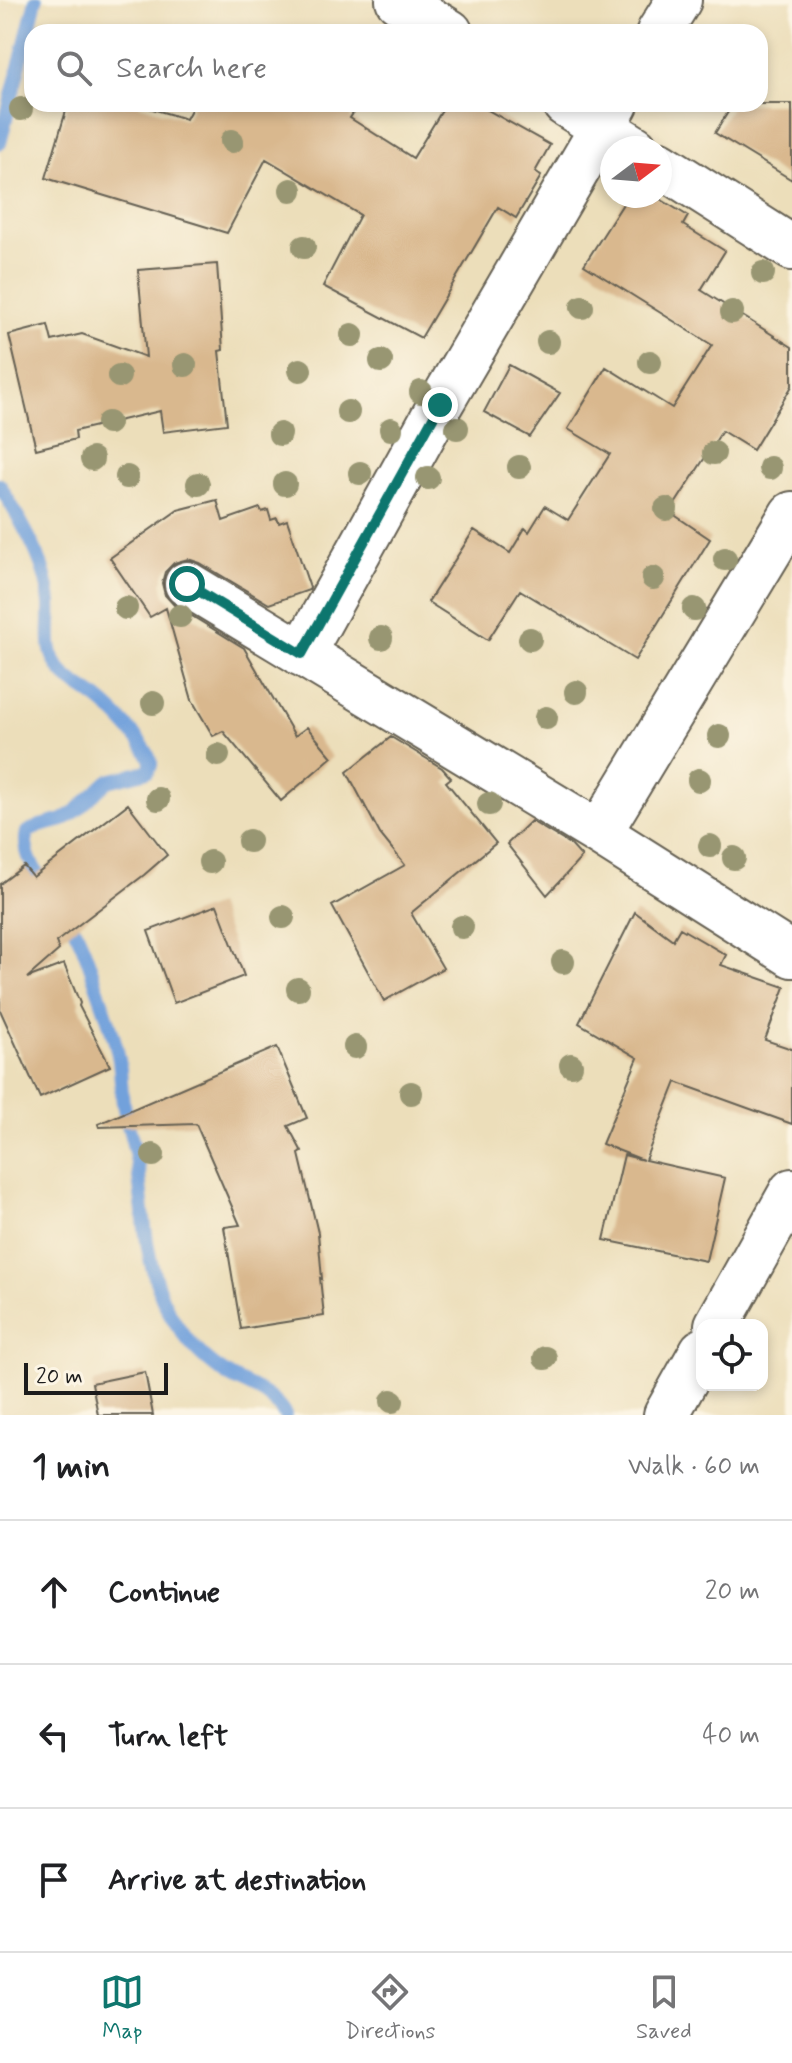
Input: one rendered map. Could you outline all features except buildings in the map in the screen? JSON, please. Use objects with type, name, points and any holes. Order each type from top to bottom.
[{"type":"street","points":[[398,0],[437,24]]},
{"type":"street","points":[[664,24],[679,0]]},
{"type":"street","points":[[302,654],[440,405],[617,126],[584,112]]},
{"type":"street","points":[[672,172],[792,248]]},
{"type":"street","points":[[599,833],[792,514]]},
{"type":"street","points":[[187,584],[599,833],[792,955]]},
{"type":"street","points":[[720,1319],[792,1191]]},
{"type":"street","points":[[666,1415],[696,1362]]},
{"type":"waterway","points":[[30,24],[36,0]]},
{"type":"waterway","points":[[0,143],[24,48]]},
{"type":"waterway","points":[[0,485],[44,572],[50,603],[51,648],[57,665],[67,677],[121,720],[145,750],[151,765],[148,771],[108,781],[63,820],[27,832],[28,855],[47,888]]},
{"type":"waterway","points":[[64,912],[84,950],[115,1042],[123,1103],[137,1160],[149,1252],[163,1300],[197,1351],[226,1374],[272,1400],[285,1415]]},
{"type":"route","points":[[187,584],[302,654],[440,405]]}]
